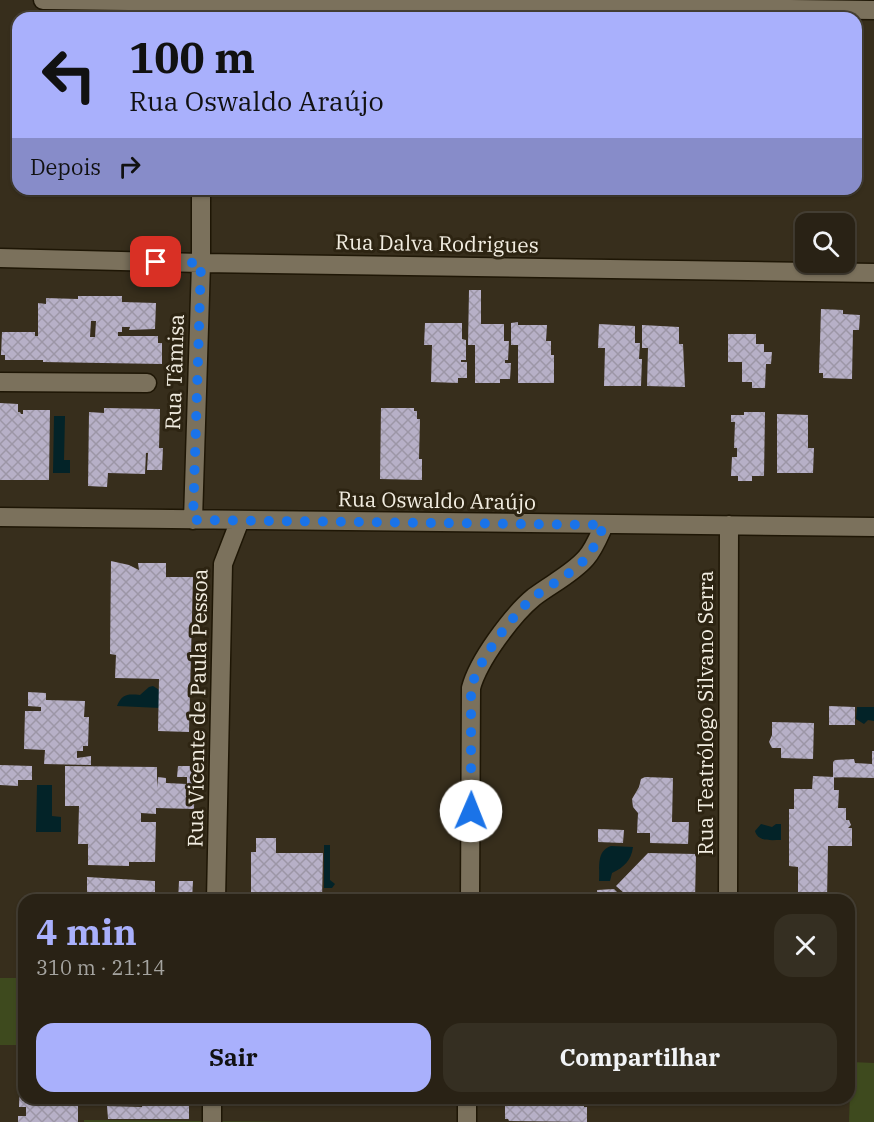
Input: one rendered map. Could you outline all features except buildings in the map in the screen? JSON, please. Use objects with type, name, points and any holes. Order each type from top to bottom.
[{"type":"street","points":[[43,0],[202,7],[874,10]]},
{"type":"street","name":"Rua Tâmisa","points":[[193,520],[201,195]]},
{"type":"street","name":"Rua Dalva Rodrigues","points":[[0,258],[874,273]]},
{"type":"street","points":[[0,382],[147,383]]},
{"type":"street","name":"Rua Oswaldo Araújo","points":[[0,517],[874,527]]},
{"type":"street","name":"Rua Vicente de Paula Pessoa","points":[[216,894],[223,564],[240,520]]},
{"type":"street","points":[[470,894],[471,688],[474,676],[512,621],[532,599],[586,558],[595,546],[604,525]]},
{"type":"street","name":"Rua Teatrólogo Silvano Serra","points":[[728,894],[729,525]]},
{"type":"street","points":[[212,1104],[212,1122]]},
{"type":"street","points":[[467,1104],[467,1122]]},
{"type":"green space","points":[[0,978],[18,978],[18,1045],[0,1045]]},
{"type":"green space","points":[[855,1062],[874,1063],[874,1122],[849,1122],[850,1104],[855,1104]]},
{"type":"green space","points":[[84,1120],[297,1122],[84,1122]]},
{"type":"water","points":[[54,416],[65,416],[64,460],[70,460],[70,473],[53,473]]},
{"type":"water","points":[[153,686],[161,691],[161,708],[117,706],[123,697],[140,695]]},
{"type":"water","points":[[857,707],[874,707],[874,721],[868,720],[864,724],[856,719]]},
{"type":"water","points":[[37,785],[52,785],[52,816],[61,817],[61,832],[36,832]]},
{"type":"water","points":[[761,824],[772,827],[781,824],[781,840],[765,840],[759,837],[755,831]]},
{"type":"water","points":[[324,845],[330,845],[330,880],[335,884],[332,888],[324,888]]},
{"type":"water","points":[[611,846],[633,847],[629,860],[612,873],[610,881],[599,881],[601,856],[606,848]]},
{"type":"route","points":[[156,262],[201,263],[193,520],[604,525],[595,546],[586,558],[532,599],[512,621],[474,676],[471,688],[471,811]]}]
